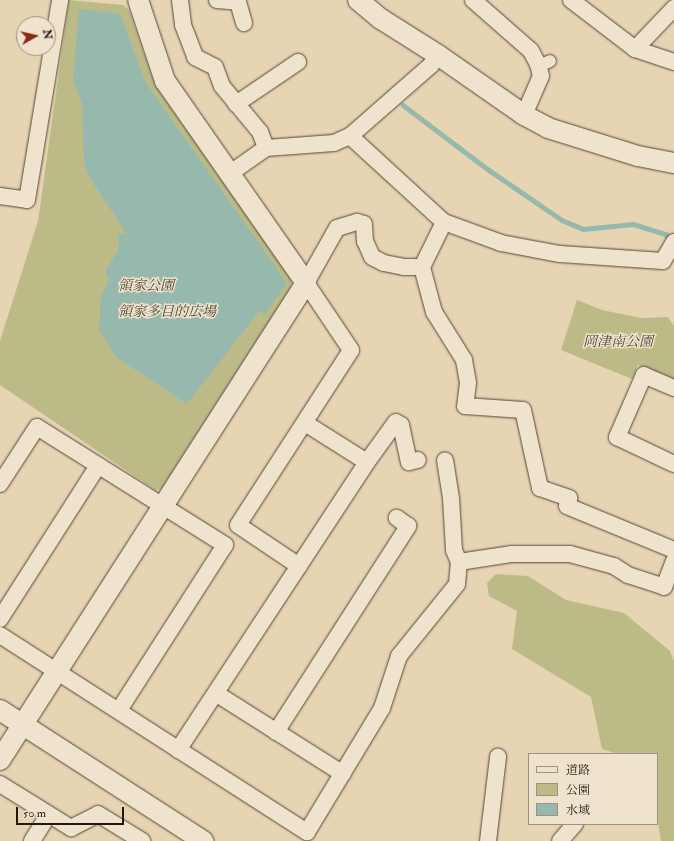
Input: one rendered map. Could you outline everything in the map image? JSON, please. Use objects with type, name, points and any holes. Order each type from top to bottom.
[{"type":"street","points":[[0,196],[27,200],[60,0]]},
{"type":"street","points":[[138,0],[165,81],[352,350],[238,525],[299,566]]},
{"type":"street","points":[[180,0],[183,25],[195,57],[215,67],[222,86],[260,132],[266,148]]},
{"type":"street","points":[[217,0],[238,2],[244,23]]},
{"type":"street","points":[[358,0],[381,20],[438,55],[524,115],[574,138],[674,163]]},
{"type":"street","points":[[473,0],[544,64],[541,76],[524,115]]},
{"type":"street","points":[[571,0],[602,31],[635,49],[674,62]]},
{"type":"street","points":[[670,0],[674,4]]},
{"type":"street","points":[[635,49],[674,8]]},
{"type":"street","points":[[229,174],[266,148],[334,143],[350,136],[431,65],[438,55]]},
{"type":"street","points":[[236,104],[298,62]]},
{"type":"street","points":[[350,136],[444,222],[501,243],[560,254],[663,260],[674,242]]},
{"type":"street","points":[[0,760],[306,283],[337,228],[357,222],[364,224],[365,241],[372,258],[404,267],[422,267]]},
{"type":"street","points":[[444,222],[422,267],[434,312],[464,360],[468,382],[465,406],[523,410],[540,488],[569,498],[567,506],[674,550]]},
{"type":"street","points":[[674,388],[644,375],[616,437],[674,464]]},
{"type":"street","points":[[178,750],[217,694],[367,462],[396,422],[401,425],[410,462],[418,460]]},
{"type":"street","points":[[305,423],[367,462]]},
{"type":"street","points":[[0,484],[37,427],[98,466],[164,505],[225,545],[119,710]]},
{"type":"street","points":[[0,635],[307,832],[382,708],[399,656],[457,584],[460,562],[454,550],[451,498],[445,460]]},
{"type":"street","points":[[0,619],[98,466]]},
{"type":"street","points":[[276,732],[408,526],[396,518]]},
{"type":"street","points":[[460,562],[512,554],[570,554],[614,566],[628,575],[664,587],[674,561]]},
{"type":"street","points":[[217,694],[343,774]]},
{"type":"street","points":[[0,710],[203,841]]},
{"type":"street","points":[[488,841],[498,757]]},
{"type":"street","points":[[0,784],[71,828],[98,814],[142,841]]},
{"type":"street","points":[[32,841],[48,815]]},
{"type":"street","points":[[560,841],[574,825]]},
{"type":"green space","name":"領家公園","points":[[69,0],[123,5],[129,10],[155,85],[291,278],[291,287],[161,489],[155,490],[0,385],[0,341],[38,221]]},
{"type":"green space","name":"岡津南公園","points":[[577,300],[602,310],[641,318],[668,317],[674,326],[674,379],[638,365],[632,379],[561,350]]},
{"type":"green space","points":[[496,574],[528,576],[566,600],[624,613],[670,651],[674,661],[674,841],[661,841],[658,823],[658,753],[615,753],[602,749],[591,697],[512,649],[517,611],[489,596],[487,583]]},
{"type":"water","points":[[79,9],[120,14],[146,83],[287,283],[265,314],[260,310],[187,404],[116,357],[99,329],[101,297],[109,280],[105,271],[119,249],[118,234],[126,233],[89,177],[84,162],[82,104],[73,80]]},
{"type":"waterway","points":[[403,105],[489,170],[562,220],[583,229],[633,224],[666,234],[671,242]]},
{"type":"park label","name":"領家多目的広場","points":[[167,312]]}]
